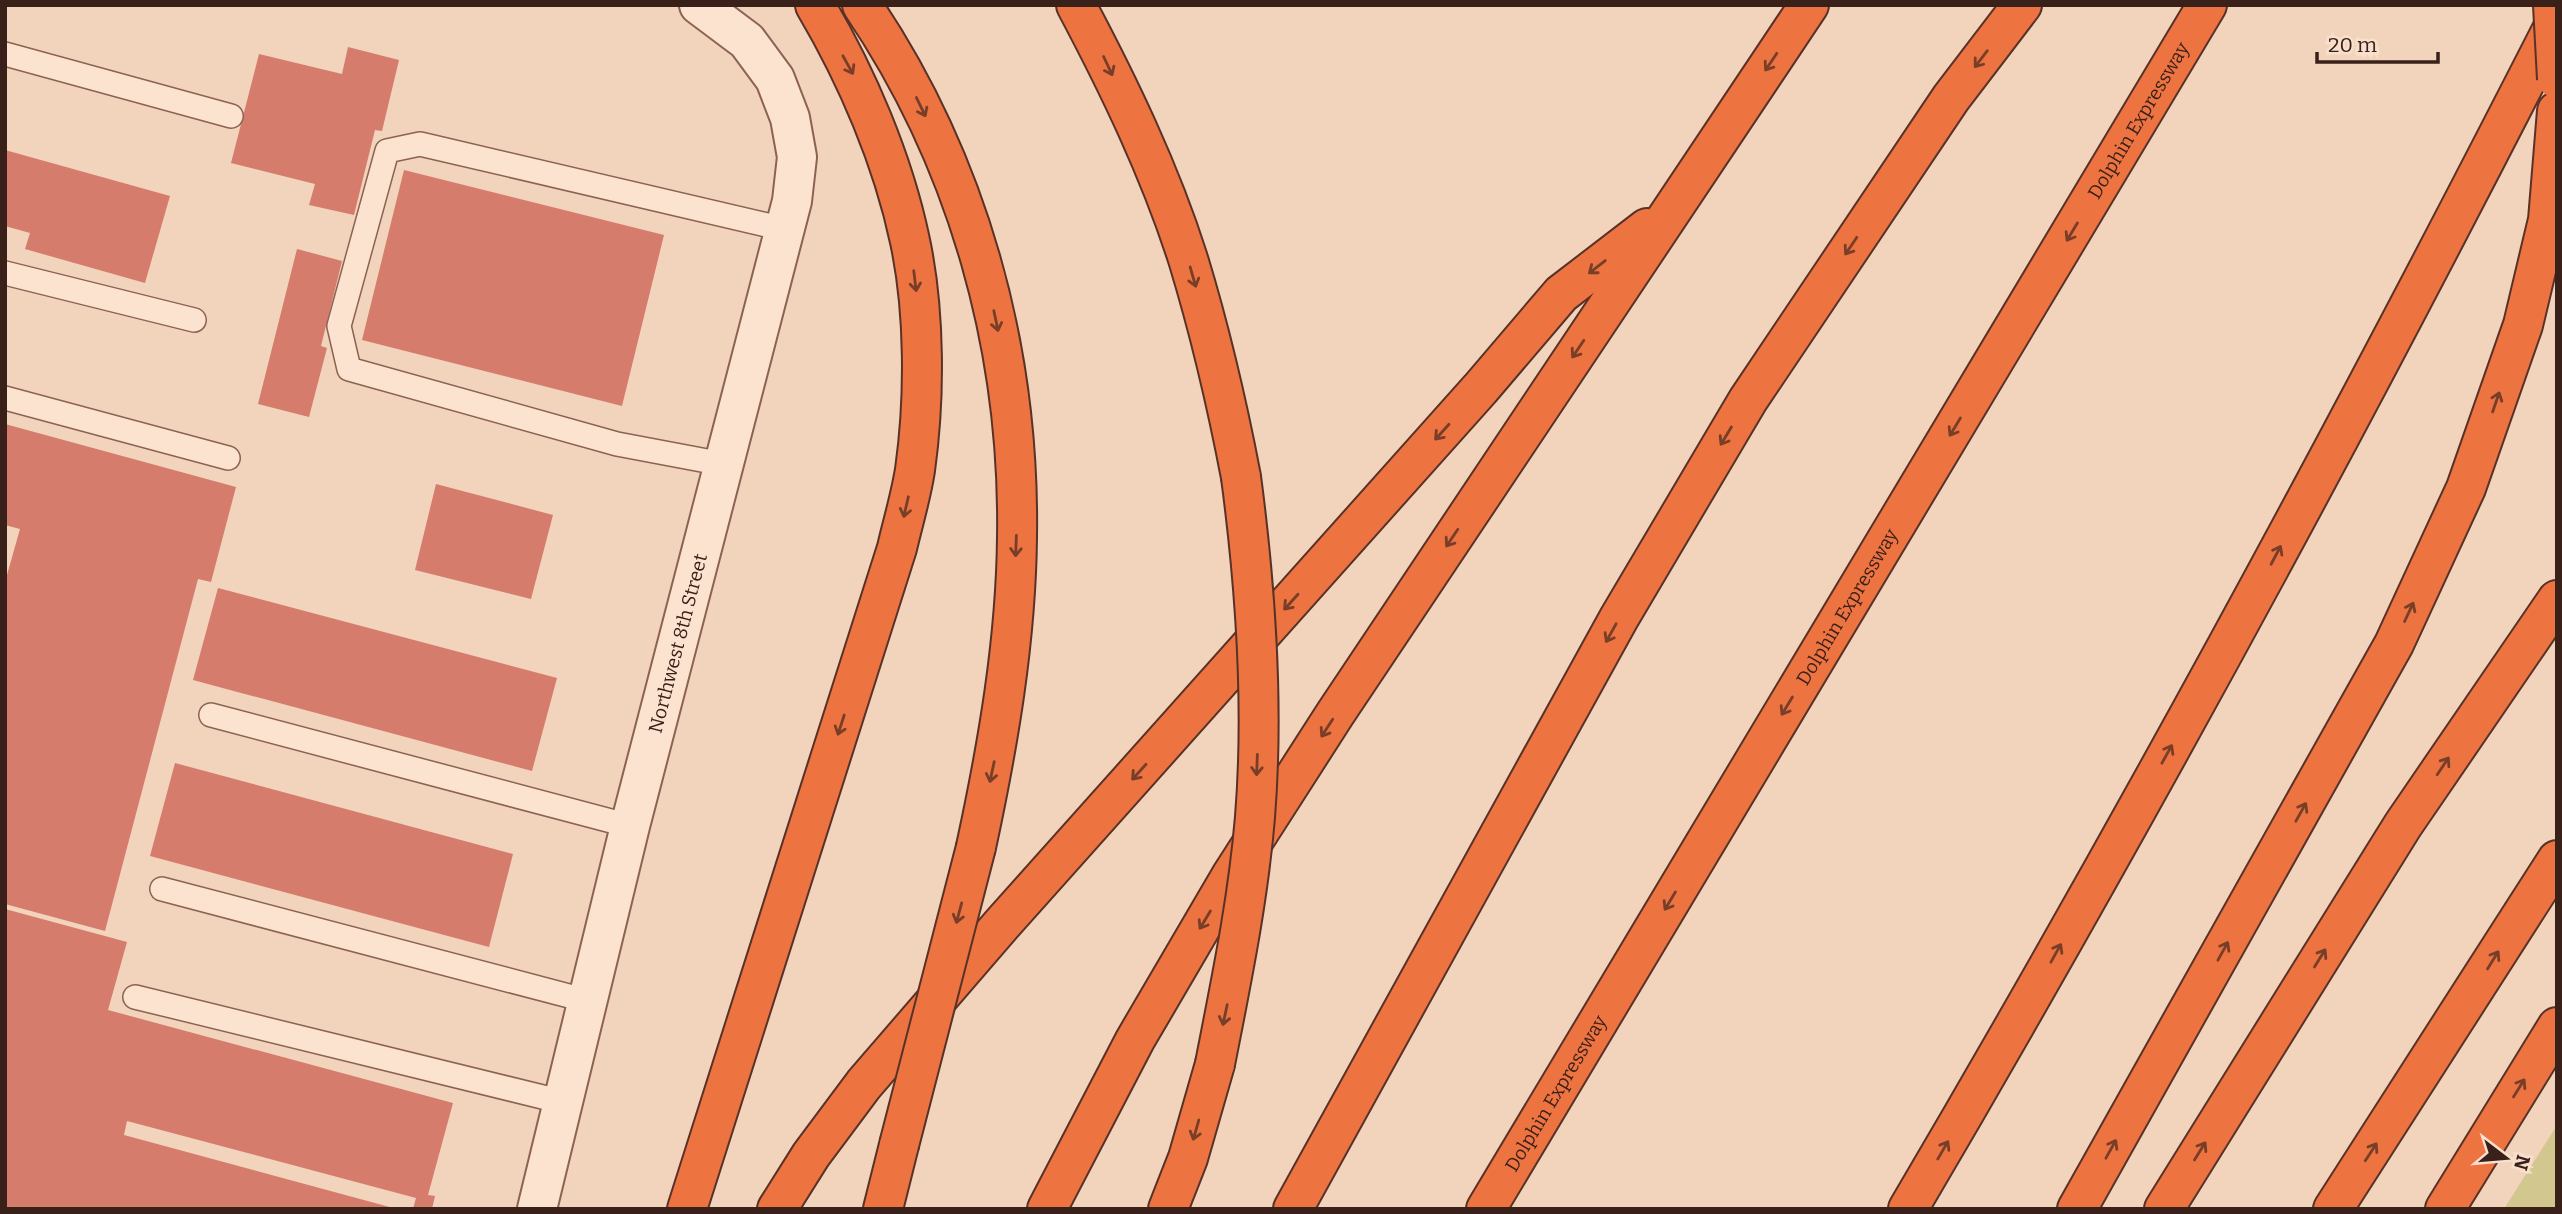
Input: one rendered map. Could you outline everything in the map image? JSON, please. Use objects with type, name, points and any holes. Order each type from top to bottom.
[{"type":"highway","points":[[687,1209],[897,548],[915,470],[922,360],[910,242],[874,126],[854,75],[815,5]]},
{"type":"highway","points":[[862,5],[886,41],[921,106],[952,174],[976,243],[995,315],[1009,390],[1017,525],[1013,610],[995,759],[976,847],[883,1209]]},
{"type":"highway","points":[[1076,5],[1133,120],[1187,257],[1226,400],[1241,477],[1250,550],[1259,692],[1255,817],[1239,947],[1215,1064],[1188,1158],[1168,1209]]},
{"type":"highway","points":[[1047,1209],[1135,1040],[1231,876],[1670,210],[1809,5]]},
{"type":"highway","points":[[1293,1209],[1619,618],[1748,400],[1951,98],[2022,5]]},
{"type":"highway","name":"Dolphin Expressway","points":[[1486,1209],[2207,5]]},
{"type":"highway","points":[[2553,5],[2557,79]]},
{"type":"highway","points":[[1908,1209],[1998,1056],[2264,578],[2557,20]]},
{"type":"highway","points":[[2077,1209],[2394,644],[2466,488],[2523,325],[2548,220],[2557,111]]},
{"type":"highway","points":[[777,1209],[811,1155],[864,1084],[1002,924],[1471,400],[1561,294],[1670,210]]},
{"type":"highway","points":[[2164,1209],[2403,825],[2557,600]]},
{"type":"highway","points":[[2333,1209],[2557,860]]},
{"type":"highway","points":[[2445,1209],[2557,1027]]},
{"type":"street","name":"Northwest 8th Street","points":[[537,1209],[630,826],[792,201],[797,157],[790,118],[775,79],[747,41],[699,5]]},
{"type":"lane","points":[[5,54],[231,116]]},
{"type":"lane","points":[[723,464],[617,444],[349,369],[339,326],[387,150],[420,144],[784,229]]},
{"type":"lane","points":[[5,273],[194,320]]},
{"type":"lane","points":[[5,398],[229,458]]},
{"type":"lane","points":[[211,715],[630,826]]},
{"type":"lane","points":[[162,889],[588,1001]]},
{"type":"lane","points":[[135,997],[563,1102]]},
{"type":"shaded area","points":[[2557,1125],[2557,1209],[2504,1209]]},
{"type":"building","points":[[348,47],[399,60],[382,131],[375,130],[354,215],[309,205],[315,184],[231,163],[259,54],[342,74]]},
{"type":"building","points":[[5,150],[170,196],[145,283],[25,249],[30,233],[5,226]]},
{"type":"building","points":[[404,170],[664,235],[622,406],[362,340]]},
{"type":"building","points":[[297,249],[342,261],[321,346],[327,348],[309,417],[258,404]]},
{"type":"building","points":[[5,424],[236,487],[211,582],[198,579],[105,931],[5,904],[5,582],[20,529],[5,525]]},
{"type":"building","points":[[436,484],[553,515],[531,599],[415,570]]},
{"type":"building","points":[[218,588],[557,678],[532,771],[193,680]]},
{"type":"building","points":[[175,763],[513,854],[489,947],[150,856]]},
{"type":"building","points":[[5,909],[127,942],[108,1010],[453,1103],[428,1195],[435,1196],[432,1209],[413,1209],[416,1198],[127,1121],[124,1135],[397,1209],[5,1209]]}]
